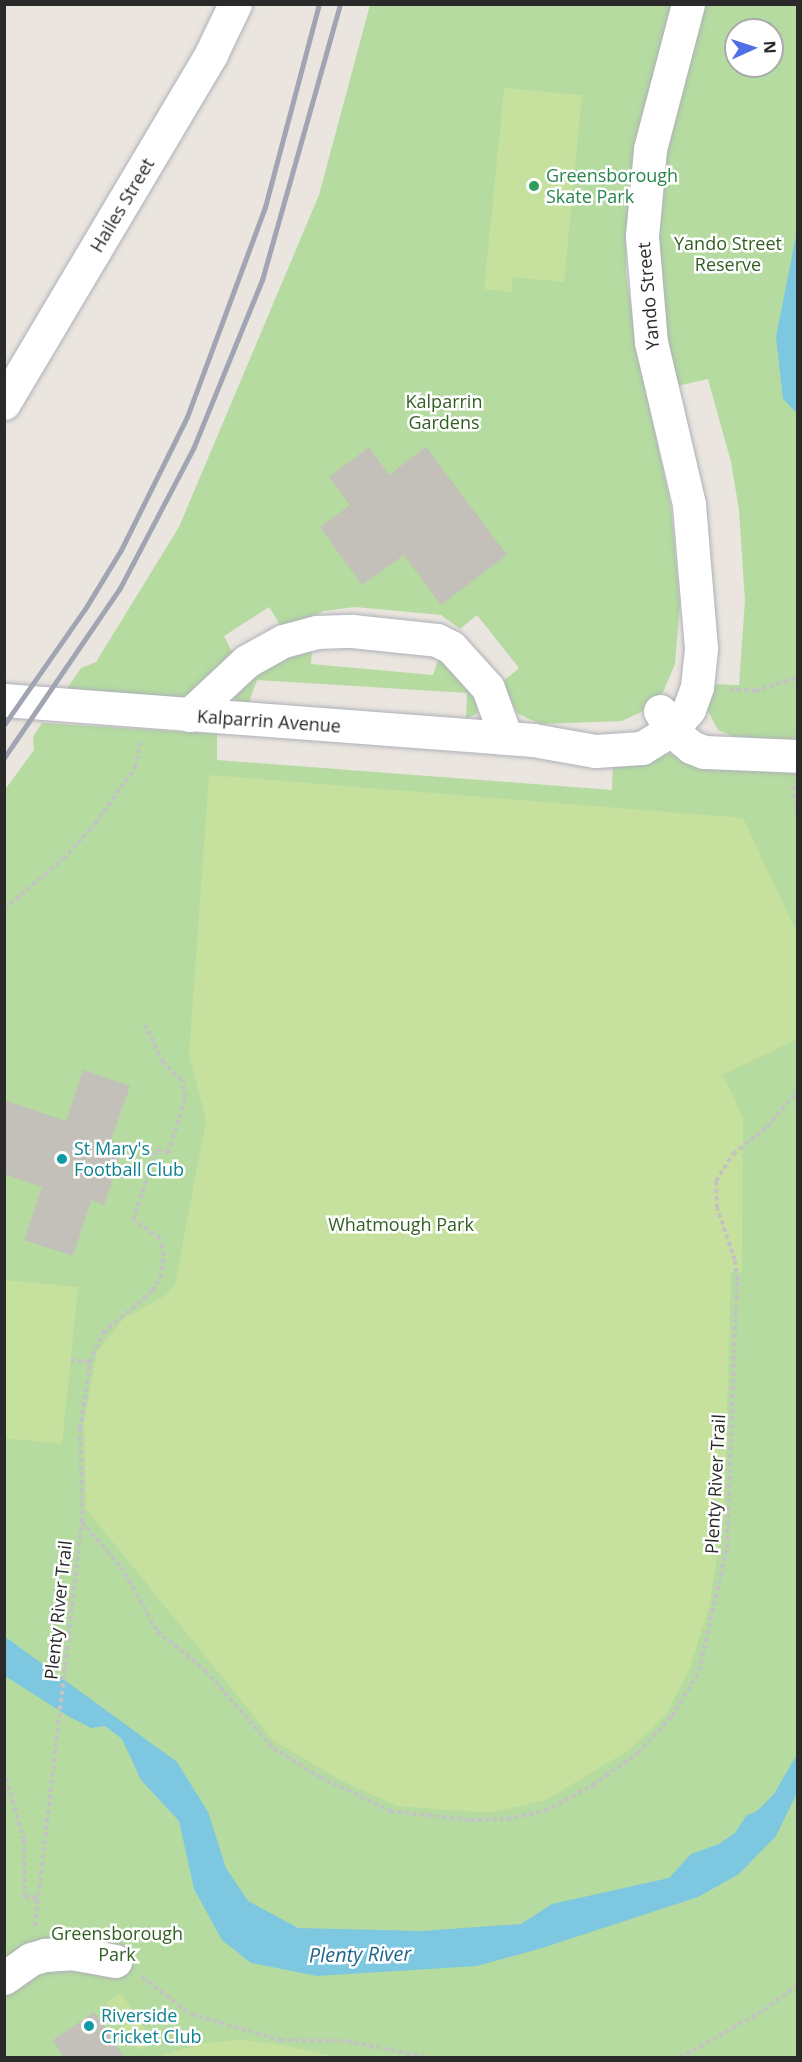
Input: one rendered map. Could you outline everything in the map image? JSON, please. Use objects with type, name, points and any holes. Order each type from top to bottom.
[{"type":"street","name":"Hailes Street","points":[[4,403],[211,54],[235,4]]},
{"type":"street","name":"Yando Street","points":[[678,711],[700,648],[696,588],[689,504],[651,342],[642,236],[650,149],[688,4]]},
{"type":"street","name":"Yando Street","points":[[678,711],[677,686],[696,588]]},
{"type":"street","points":[[189,715],[247,661],[283,641],[316,632],[352,631],[437,640],[451,647],[488,688],[520,739]]},
{"type":"street","name":"Kalparrin Avenue","points":[[4,700],[520,739],[622,730],[678,711]]},
{"type":"street","points":[[678,711],[691,747],[714,754],[726,752],[798,756]]},
{"type":"street","points":[[4,1978],[25,1963],[45,1955],[77,1954],[115,1961]]},
{"type":"path","points":[[678,711],[798,677]]},
{"type":"path","points":[[4,909],[63,859],[126,784],[140,751],[142,712]]},
{"type":"path","points":[[82,1522],[80,1429],[90,1362],[103,1333],[152,1291],[164,1265],[160,1238],[133,1220],[158,1149],[168,1153],[186,1097],[182,1080],[164,1062],[145,1025]]},
{"type":"path","name":"Plenty River Trail","points":[[82,1522],[121,1567],[157,1631],[205,1670],[273,1748],[320,1777],[390,1811],[470,1820],[507,1819],[544,1811],[593,1785],[638,1753],[672,1716],[699,1671],[716,1611],[731,1504],[736,1267],[717,1208],[716,1182],[734,1155],[767,1127],[798,1091]]},
{"type":"path","points":[[71,1359],[90,1362]]},
{"type":"path","name":"Plenty River Trail","points":[[4,1771],[24,1840],[25,1897],[38,1898],[82,1522]]},
{"type":"path","points":[[115,1961],[191,2014],[280,2040],[347,2041],[430,2058]]},
{"type":"path","points":[[680,2058],[764,2010],[798,1985]]},
{"type":"green space","name":"Kalparrin Gardens","points":[[370,5],[673,5],[626,229],[626,274],[637,348],[671,507],[680,604],[675,664],[663,692],[641,712],[622,721],[541,724],[518,714],[501,683],[519,668],[477,615],[460,629],[441,615],[355,607],[323,611],[284,631],[269,607],[224,636],[233,654],[191,694],[181,698],[66,690],[81,668],[96,662],[179,527],[319,195]]},
{"type":"green space","name":"Yando Street Reserve","points":[[705,5],[797,5],[797,742],[734,737],[718,730],[706,707],[707,684],[739,685],[745,601],[739,510],[731,462],[708,379],[677,386],[667,363],[658,248],[663,166],[671,122]]},
{"type":"green space","name":"Greensborough Skate Park","points":[[504,88],[582,95],[564,282],[513,277],[511,292],[484,289]]},
{"type":"green space","points":[[307,647],[312,651],[311,664],[433,675],[439,657],[480,701],[480,712],[466,719],[467,693],[257,680],[249,702],[239,702],[233,697],[246,678]]},
{"type":"green space","name":"Whatmough Park","points":[[42,723],[217,734],[217,760],[612,790],[613,761],[644,761],[668,753],[704,765],[797,772],[797,2057],[5,2058],[4,791],[34,750],[33,737]]},
{"type":"green space","name":"Whatmough Park","points":[[209,775],[743,818],[797,933],[797,1039],[723,1075],[743,1117],[742,1272],[731,1272],[724,1514],[709,1607],[690,1668],[665,1716],[629,1750],[546,1800],[489,1813],[398,1806],[340,1780],[274,1741],[86,1509],[84,1421],[97,1352],[124,1318],[166,1295],[175,1284],[206,1120],[189,1055]]},
{"type":"green space","points":[[5,1280],[78,1287],[62,1444],[5,1438]]},
{"type":"green space","points":[[121,1993],[153,2040],[138,2050],[106,2003]]},
{"type":"green space","points":[[241,2040],[282,2045],[336,2057],[157,2057],[203,2043]]},
{"type":"water","points":[[797,231],[797,413],[783,399],[776,337]]},
{"type":"water","name":"Plenty River","points":[[4,1636],[177,1762],[208,1812],[226,1868],[248,1901],[298,1928],[421,1931],[521,1924],[552,1904],[669,1878],[691,1854],[719,1844],[735,1833],[746,1816],[757,1811],[774,1794],[796,1756],[797,1711],[797,1793],[776,1836],[739,1874],[698,1897],[542,1948],[477,1966],[317,1976],[251,1963],[222,1940],[194,1889],[179,1821],[141,1780],[122,1739],[105,1726],[91,1728],[68,1716],[5,1676]]},
{"type":"building","points":[[369,447],[389,475],[426,447],[507,555],[441,605],[404,555],[362,585],[320,527],[350,505],[329,477]]},
{"type":"building","name":"St Mary's Football Club","points":[[83,1070],[130,1086],[111,1140],[124,1145],[104,1205],[91,1200],[73,1256],[24,1240],[42,1187],[4,1174],[4,1100],[66,1121]]},
{"type":"building","name":"Riverside Cricket Club","points":[[94,2012],[125,2058],[64,2058],[53,2040]]},
{"type":"railway","points":[[4,725],[85,609],[121,550],[187,417],[265,207],[319,4]]},
{"type":"railway","points":[[4,758],[120,588],[193,449],[262,280],[340,4]]},
{"type":"place","name":"Greensborough Skate Park","points":[[534,186]]},
{"type":"place","name":"St Mary's Football Club","points":[[62,1159]]},
{"type":"place","name":"Riverside Cricket Club","points":[[89,2026]]},
{"type":"park label","name":"Greensborough Park","points":[[117,1944]]}]
